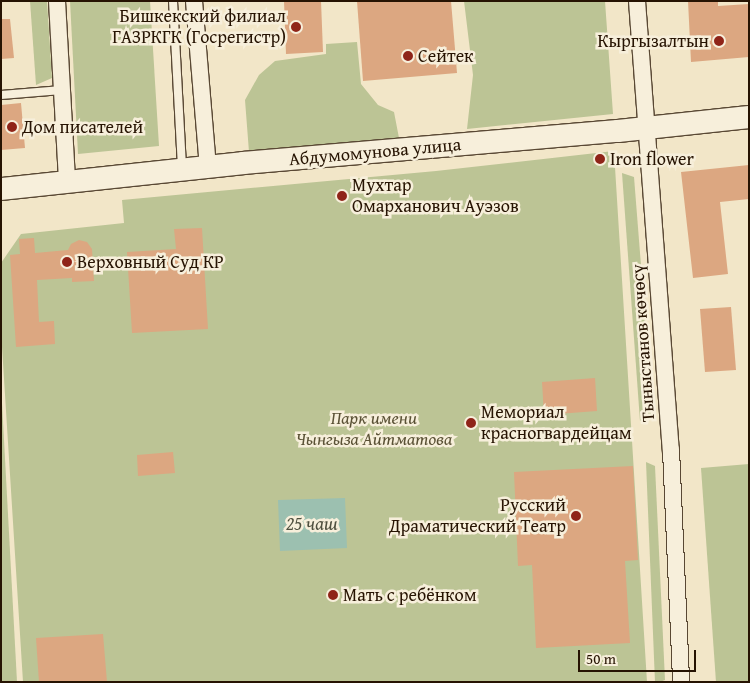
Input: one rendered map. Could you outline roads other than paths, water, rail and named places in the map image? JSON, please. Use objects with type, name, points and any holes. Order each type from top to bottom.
[{"type":"street","points":[[58,1],[67,182]]},
{"type":"street","points":[[194,1],[208,167]]},
{"type":"street","name":"Тыныстанов көчөсү","points":[[637,1],[671,450],[681,682]]},
{"type":"street","name":"Абдумомунова улица","points":[[1,188],[208,167],[749,118]]},
{"type":"lane","points":[[173,1],[182,170]]},
{"type":"lane","points":[[1,95],[62,90]]},
{"type":"water","name":"25 чаш","points":[[345,498],[347,548],[280,551],[278,500]]},
{"type":"place","name":"Бишкекский филиал ГАЗРКГК (Госрегистр)","points":[[296,27]]},
{"type":"place","name":"Кыргызалтын","points":[[719,41]]},
{"type":"place","name":"Сейтек","points":[[408,56]]},
{"type":"place","name":"Дом писателей","points":[[12,127]]},
{"type":"place","name":"Iron flower","points":[[600,159]]},
{"type":"place","name":"Мухтар Омарханович Ауэзов","points":[[342,196]]},
{"type":"place","name":"Верховный Суд КР","points":[[67,262]]},
{"type":"place","name":"Мемориал красногвардейцам","points":[[471,423]]},
{"type":"place","name":"Русский Драматический Театр","points":[[576,516]]},
{"type":"place","name":"Мать с ребёнком","points":[[333,595]]},
{"type":"park label","name":"Парк имени Чынгыза Айтматова","points":[[374,429]]}]
